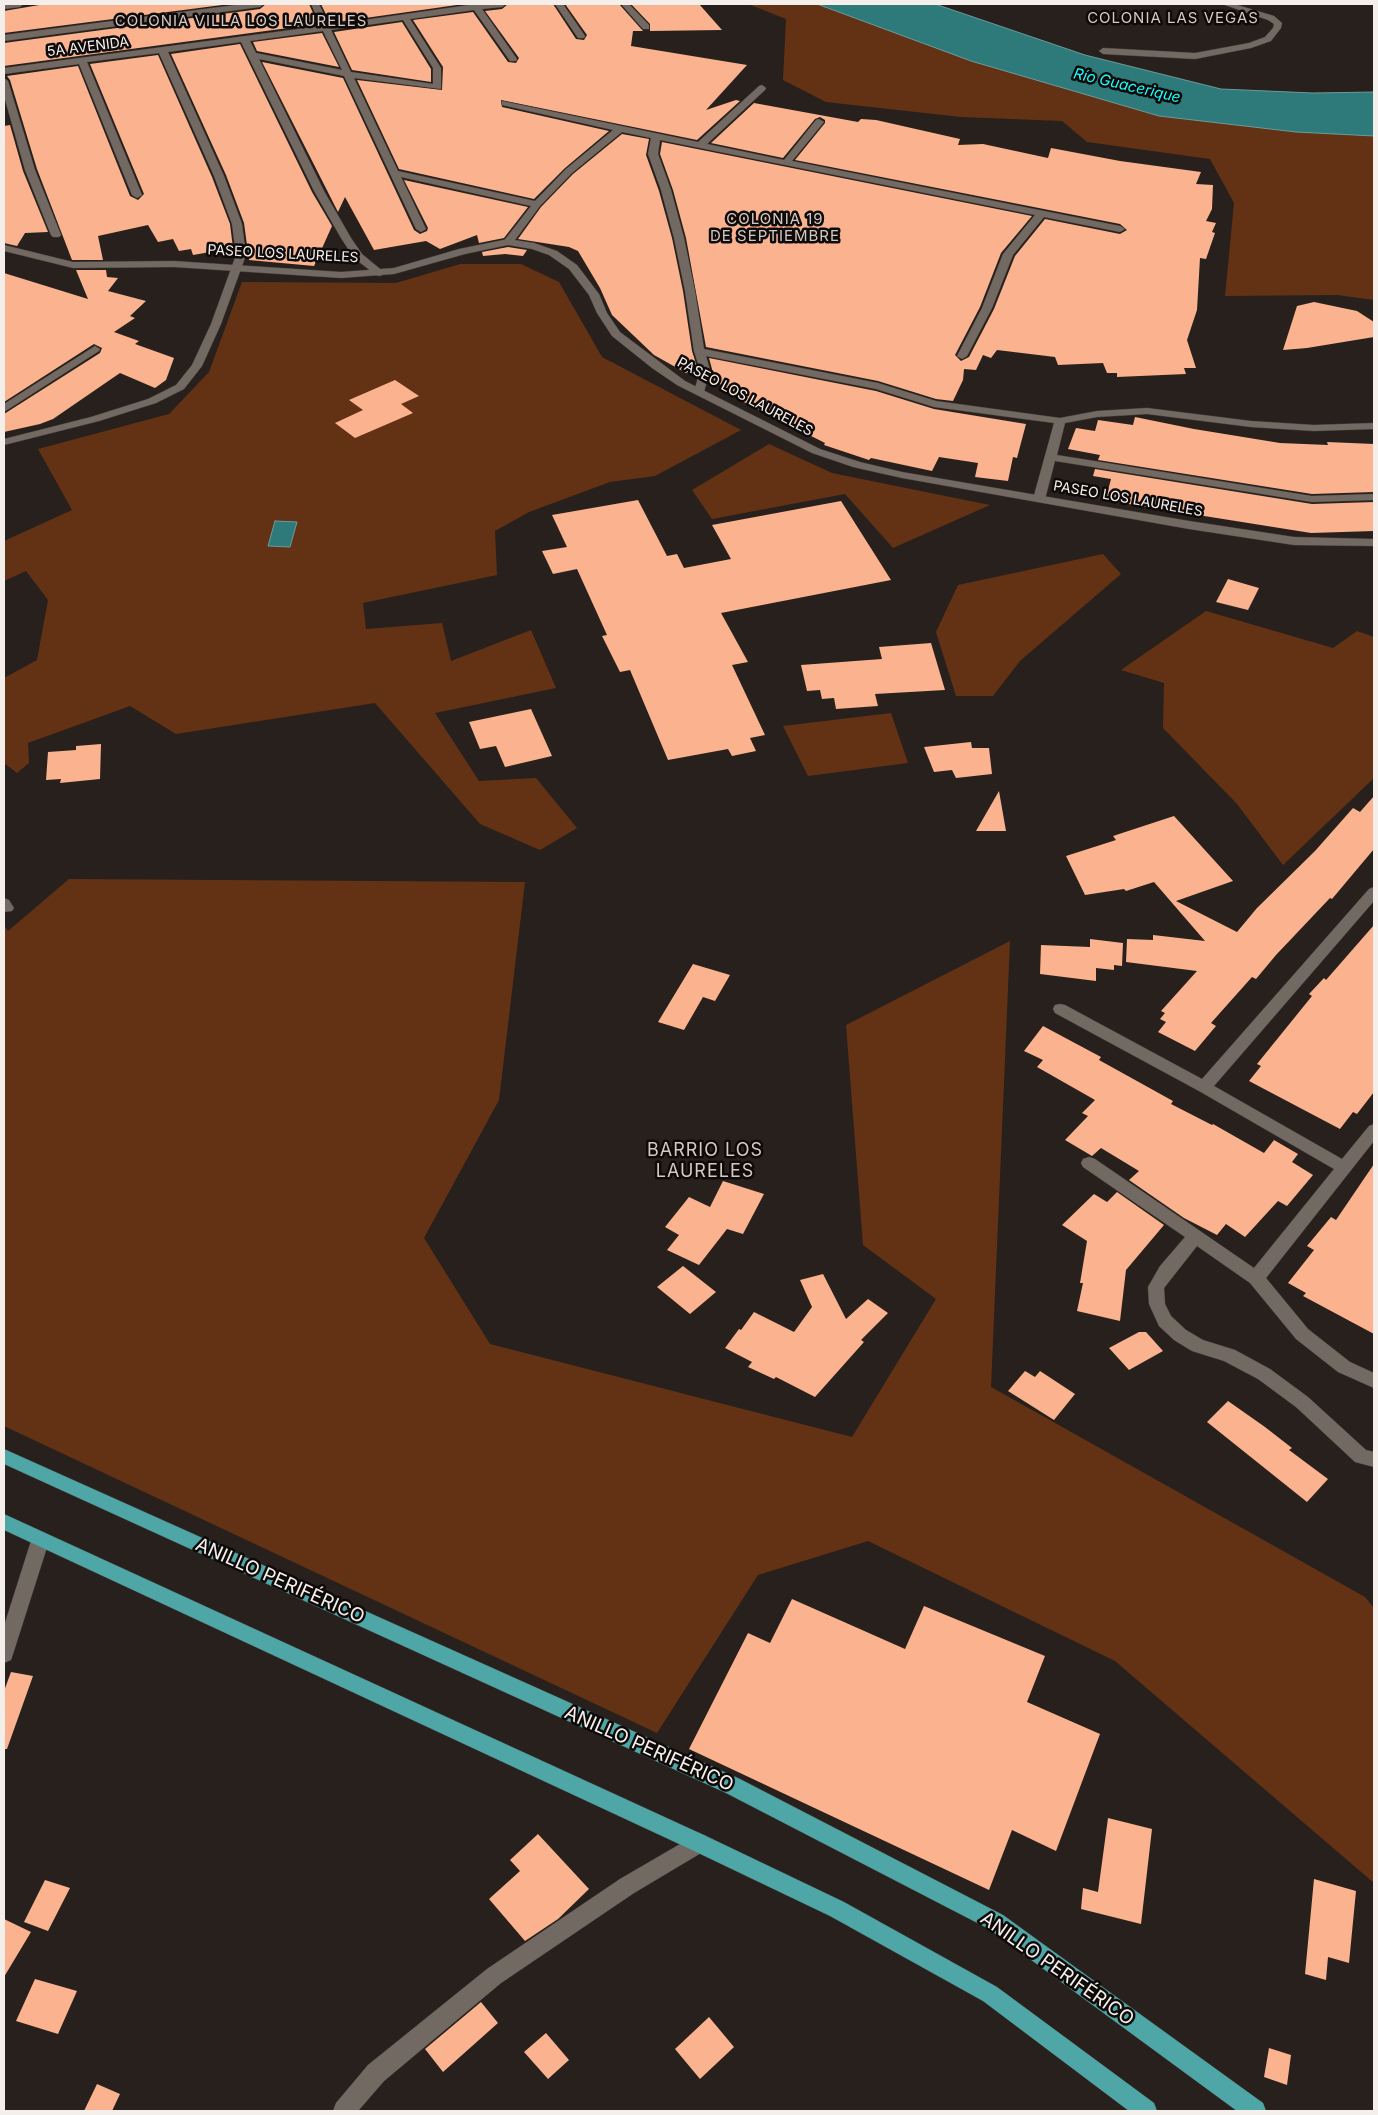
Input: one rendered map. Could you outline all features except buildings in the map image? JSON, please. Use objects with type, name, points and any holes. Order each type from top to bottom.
[{"type":"highway","name":"ANILLO PERIFÉRICO","points":[[4,1456],[733,1786],[987,1918],[1255,2111]]},
{"type":"highway","points":[[4,1522],[699,1843],[837,1910],[990,1994],[1146,2111]]},
{"type":"street","points":[[4,6],[20,4]]},
{"type":"street","points":[[4,38],[260,4]]},
{"type":"street","points":[[315,4],[421,229]]},
{"type":"street","name":"5A AVENIDA","points":[[4,71],[502,4]]},
{"type":"street","points":[[559,4],[581,36]]},
{"type":"street","points":[[625,4],[646,27]]},
{"type":"street","points":[[1103,51],[1195,56],[1251,45],[1268,38],[1278,28],[1278,24],[1271,18],[1226,4]]},
{"type":"street","points":[[476,7],[513,59]]},
{"type":"street","points":[[251,54],[348,74],[438,87],[437,68],[405,17]]},
{"type":"street","points":[[245,40],[319,191],[346,238],[358,256],[380,273]]},
{"type":"street","points":[[4,442],[94,419],[152,401],[180,387],[197,366],[216,324],[241,255],[237,224],[219,176],[163,51]]},
{"type":"street","points":[[82,61],[137,195]]},
{"type":"street","points":[[4,81],[30,170],[56,235]]},
{"type":"street","points":[[700,145],[762,88]]},
{"type":"street","points":[[505,103],[786,163],[1120,228]]},
{"type":"street","points":[[786,163],[820,122]]},
{"type":"street","points":[[508,242],[537,204],[572,168],[620,129]]},
{"type":"street","points":[[656,136],[653,154],[666,190],[679,238],[705,370],[698,392]]},
{"type":"street","points":[[395,173],[537,204]]},
{"type":"street","points":[[962,356],[987,308],[1008,254],[1041,214]]},
{"type":"street","name":"PASEO LOS LAURELES","points":[[4,248],[73,265],[174,264],[341,275],[380,273],[423,264],[462,251],[508,242],[534,246],[565,260],[573,267],[594,294],[607,322],[616,334],[656,366],[681,383],[816,451],[857,465],[980,490],[1039,498],[1189,525],[1294,541],[1374,543]]},
{"type":"street","points":[[4,409],[95,349]]},
{"type":"street","points":[[700,351],[878,386],[934,404],[1060,421],[1096,414],[1147,411],[1250,424],[1314,428],[1374,426]]},
{"type":"street","points":[[1039,498],[1060,421]]},
{"type":"street","points":[[1051,457],[1312,499],[1374,497]]},
{"type":"street","points":[[1204,1087],[1374,892]]},
{"type":"street","points":[[1060,1010],[1204,1087],[1344,1167]]},
{"type":"street","points":[[1256,1278],[1374,1130]]},
{"type":"street","points":[[1089,1163],[1256,1278],[1302,1334],[1344,1367],[1374,1381]]},
{"type":"street","points":[[1195,1236],[1166,1271],[1156,1287],[1157,1304],[1165,1321],[1180,1335],[1198,1346],[1229,1356],[1264,1374],[1302,1402],[1361,1457],[1374,1459]]},
{"type":"street","points":[[4,1654],[40,1540]]},
{"type":"street","points":[[344,2111],[376,2073],[494,1976],[627,1886],[699,1843]]},
{"type":"shaded area","points":[[748,4],[838,4],[1374,126],[1374,300],[1337,295],[1225,296],[1234,203],[1210,159],[1087,142],[1062,121],[961,117],[826,102],[783,80],[786,19]]},
{"type":"shaded area","points":[[460,264],[521,264],[559,282],[602,357],[741,430],[655,476],[610,482],[529,512],[495,531],[497,575],[363,603],[366,629],[442,623],[451,661],[531,630],[556,688],[435,713],[479,781],[536,778],[577,828],[540,850],[480,824],[375,703],[176,734],[130,706],[28,743],[29,763],[17,773],[4,763],[4,678],[37,660],[48,600],[26,571],[4,581],[4,541],[72,510],[38,449],[169,414],[209,372],[242,282],[396,283]]},
{"type":"shaded area","points":[[769,444],[832,473],[990,505],[893,548],[845,494],[712,519],[692,490]]},
{"type":"shaded area","points":[[1103,554],[1121,574],[1020,661],[993,696],[956,696],[936,632],[958,585]]},
{"type":"shaded area","points":[[1206,611],[1333,648],[1357,631],[1374,637],[1374,778],[1283,865],[1237,804],[1163,728],[1164,683],[1121,670]]},
{"type":"shaded area","points":[[891,713],[908,763],[808,776],[783,726]]},
{"type":"shaded area","points":[[69,879],[525,882],[499,1100],[424,1238],[490,1344],[852,1437],[936,1299],[863,1245],[846,1025],[1010,941],[991,1387],[1365,1597],[1374,1608],[1374,1883],[1115,1661],[868,1541],[758,1575],[657,1733],[4,1426],[4,925],[8,931]]},
{"type":"water","name":"Río Guacerique","points":[[817,4],[935,4],[1085,55],[1221,89],[1313,93],[1374,92],[1374,136],[1296,132],[1159,116],[971,61]]},
{"type":"water","points":[[275,521],[297,522],[290,547],[268,546]]},
{"type":"district","name":"COLONIA LAS VEGAS","points":[[1173,18]]},
{"type":"district","name":"COLONIA VILLA LOS LAURELES","points":[[241,21]]},
{"type":"district","name":"COLONIA 19 DE SEPTIEMBRE","points":[[775,228]]},
{"type":"district","name":"BARRIO LOS LAURELES","points":[[705,1161]]}]
